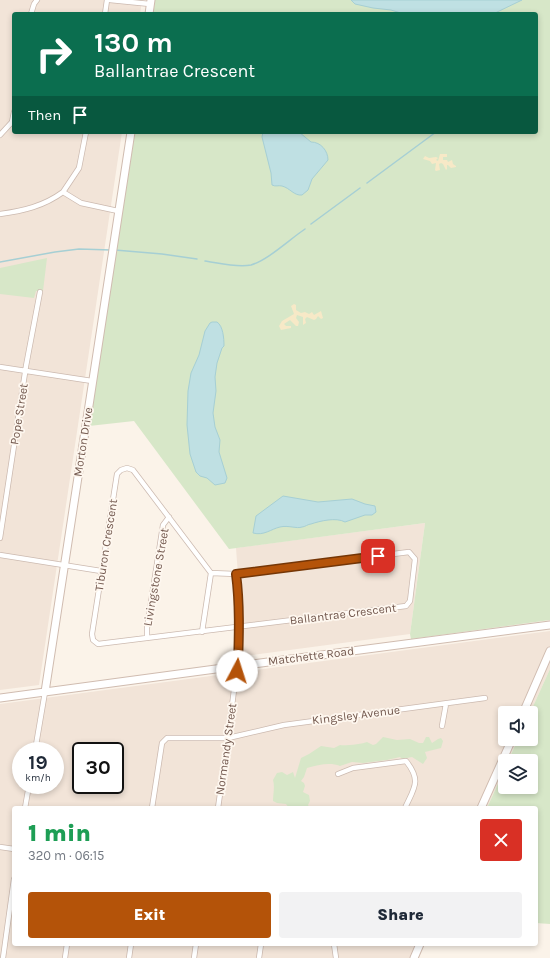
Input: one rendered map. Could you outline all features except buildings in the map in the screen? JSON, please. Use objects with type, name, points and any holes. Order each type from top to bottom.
[{"type":"street","points":[[32,12],[37,0]]},
{"type":"street","points":[[105,12],[108,0],[150,2],[149,12]]},
{"type":"street","points":[[0,135],[12,122]]},
{"type":"street","points":[[0,214],[29,209],[54,199],[64,192],[79,168],[86,134]]},
{"type":"street","name":"Morton Drive","points":[[37,742],[130,134]]},
{"type":"street","points":[[64,192],[81,203],[118,211]]},
{"type":"street","name":"Pope Street","points":[[0,538],[40,292]]},
{"type":"street","points":[[0,367],[92,381]]},
{"type":"street","name":"Tiburon Crescent","points":[[211,573],[133,470],[127,468],[121,470],[117,474],[101,571],[92,634],[93,640],[98,644],[238,627]]},
{"type":"street","name":"Livingstone Street","points":[[147,638],[147,628],[164,525],[169,517]]},
{"type":"street","name":"Ballantrae Crescent","points":[[236,574],[409,552],[415,559],[410,601],[406,606],[238,627]]},
{"type":"street","points":[[0,554],[101,571]]},
{"type":"street","points":[[202,632],[211,573],[236,574]]},
{"type":"street","name":"Normandy Street","points":[[218,806],[238,666],[238,591],[236,574]]},
{"type":"street","name":"Matchette Road","points":[[0,698],[550,625]]},
{"type":"street","points":[[526,706],[550,651]]},
{"type":"street","name":"Kingsley Avenue","points":[[152,806],[162,743],[167,738],[228,738],[284,725],[485,698]]},
{"type":"street","points":[[442,726],[446,704]]},
{"type":"street","points":[[482,806],[509,746]]},
{"type":"street","points":[[338,774],[353,768],[406,761],[413,770],[416,783],[406,806]]},
{"type":"street","points":[[26,806],[28,794]]},
{"type":"street","points":[[0,847],[12,849]]},
{"type":"street","points":[[3,958],[12,893]]},
{"type":"street","points":[[65,958],[67,946]]},
{"type":"street","points":[[129,958],[131,946]]},
{"type":"street","points":[[194,958],[196,946]]},
{"type":"street","points":[[259,958],[261,946]]},
{"type":"street","points":[[334,946],[336,958]]},
{"type":"street","points":[[414,958],[419,946]]},
{"type":"shaded area","points":[[0,0],[142,0],[140,12],[12,12],[12,134],[122,134],[39,685],[0,690]]},
{"type":"shaded area","points":[[425,523],[410,634],[244,656],[236,548]]},
{"type":"shaded area","points":[[550,631],[550,669],[533,706],[498,706],[498,746],[515,746],[511,754],[498,754],[498,784],[488,806],[12,806],[12,946],[424,946],[419,958],[0,958],[0,704]]},
{"type":"green space","points":[[155,0],[550,0],[550,620],[411,639],[410,634],[425,523],[229,549],[134,421],[89,426],[135,134],[538,134],[538,12],[153,12]]},
{"type":"green space","points":[[47,258],[43,291],[36,291],[34,298],[0,294],[0,268]]},
{"type":"green space","points":[[550,669],[550,924],[538,923],[538,806],[488,806],[498,784],[498,794],[538,794],[538,754],[511,754],[515,746],[538,746],[538,706],[533,706]]},
{"type":"green space","points":[[383,737],[397,740],[410,739],[419,743],[423,743],[426,737],[429,737],[432,743],[441,738],[443,741],[441,748],[425,752],[427,758],[423,764],[412,757],[402,759],[400,757],[363,763],[352,762],[340,766],[328,764],[307,768],[301,781],[305,786],[303,792],[309,795],[309,806],[288,806],[286,804],[273,801],[273,780],[277,773],[282,772],[287,775],[293,772],[295,778],[301,758],[321,746],[334,748],[340,745],[354,745],[367,742],[373,745]]},
{"type":"sand","points":[[440,154],[447,154],[447,157],[443,157],[443,160],[447,160],[448,162],[452,160],[456,167],[451,168],[447,165],[446,170],[441,163],[439,164],[440,170],[436,171],[436,163],[432,164],[430,161],[423,159],[425,156],[429,158],[436,157],[438,158],[436,160],[438,161]]},
{"type":"sand","points":[[294,304],[296,305],[296,310],[301,313],[305,312],[309,314],[312,312],[314,315],[321,311],[323,318],[321,319],[318,316],[314,320],[307,317],[305,319],[306,323],[303,325],[303,317],[297,315],[296,318],[299,322],[298,326],[290,320],[284,324],[286,326],[291,326],[291,328],[281,330],[279,326],[282,321],[294,314],[291,306]]},
{"type":"water","points":[[351,0],[522,0],[497,12],[398,12],[355,4]]},
{"type":"water","points":[[263,134],[301,134],[311,142],[321,145],[325,150],[328,160],[312,179],[308,190],[302,195],[299,195],[282,186],[272,185],[271,173],[262,137]]},
{"type":"water","points":[[212,322],[217,322],[219,324],[222,329],[224,339],[224,346],[217,363],[215,377],[216,391],[213,413],[215,427],[220,440],[219,452],[227,478],[225,483],[215,485],[207,478],[200,476],[196,472],[190,454],[187,425],[188,391],[191,373],[199,355],[205,331]]},
{"type":"water","points":[[283,496],[318,502],[352,499],[375,506],[376,512],[372,515],[365,515],[345,522],[328,520],[309,524],[304,527],[283,527],[261,534],[253,533],[256,516]]},
{"type":"waterway","points":[[367,183],[433,134]]},
{"type":"waterway","points":[[311,224],[360,188]]},
{"type":"waterway","points":[[205,261],[234,266],[251,265],[272,254],[305,229]]},
{"type":"waterway","points":[[0,262],[79,249],[111,250]]},
{"type":"waterway","points":[[115,250],[197,259]]},
{"type":"route","points":[[237,671],[238,591],[236,574],[378,556]]}]
